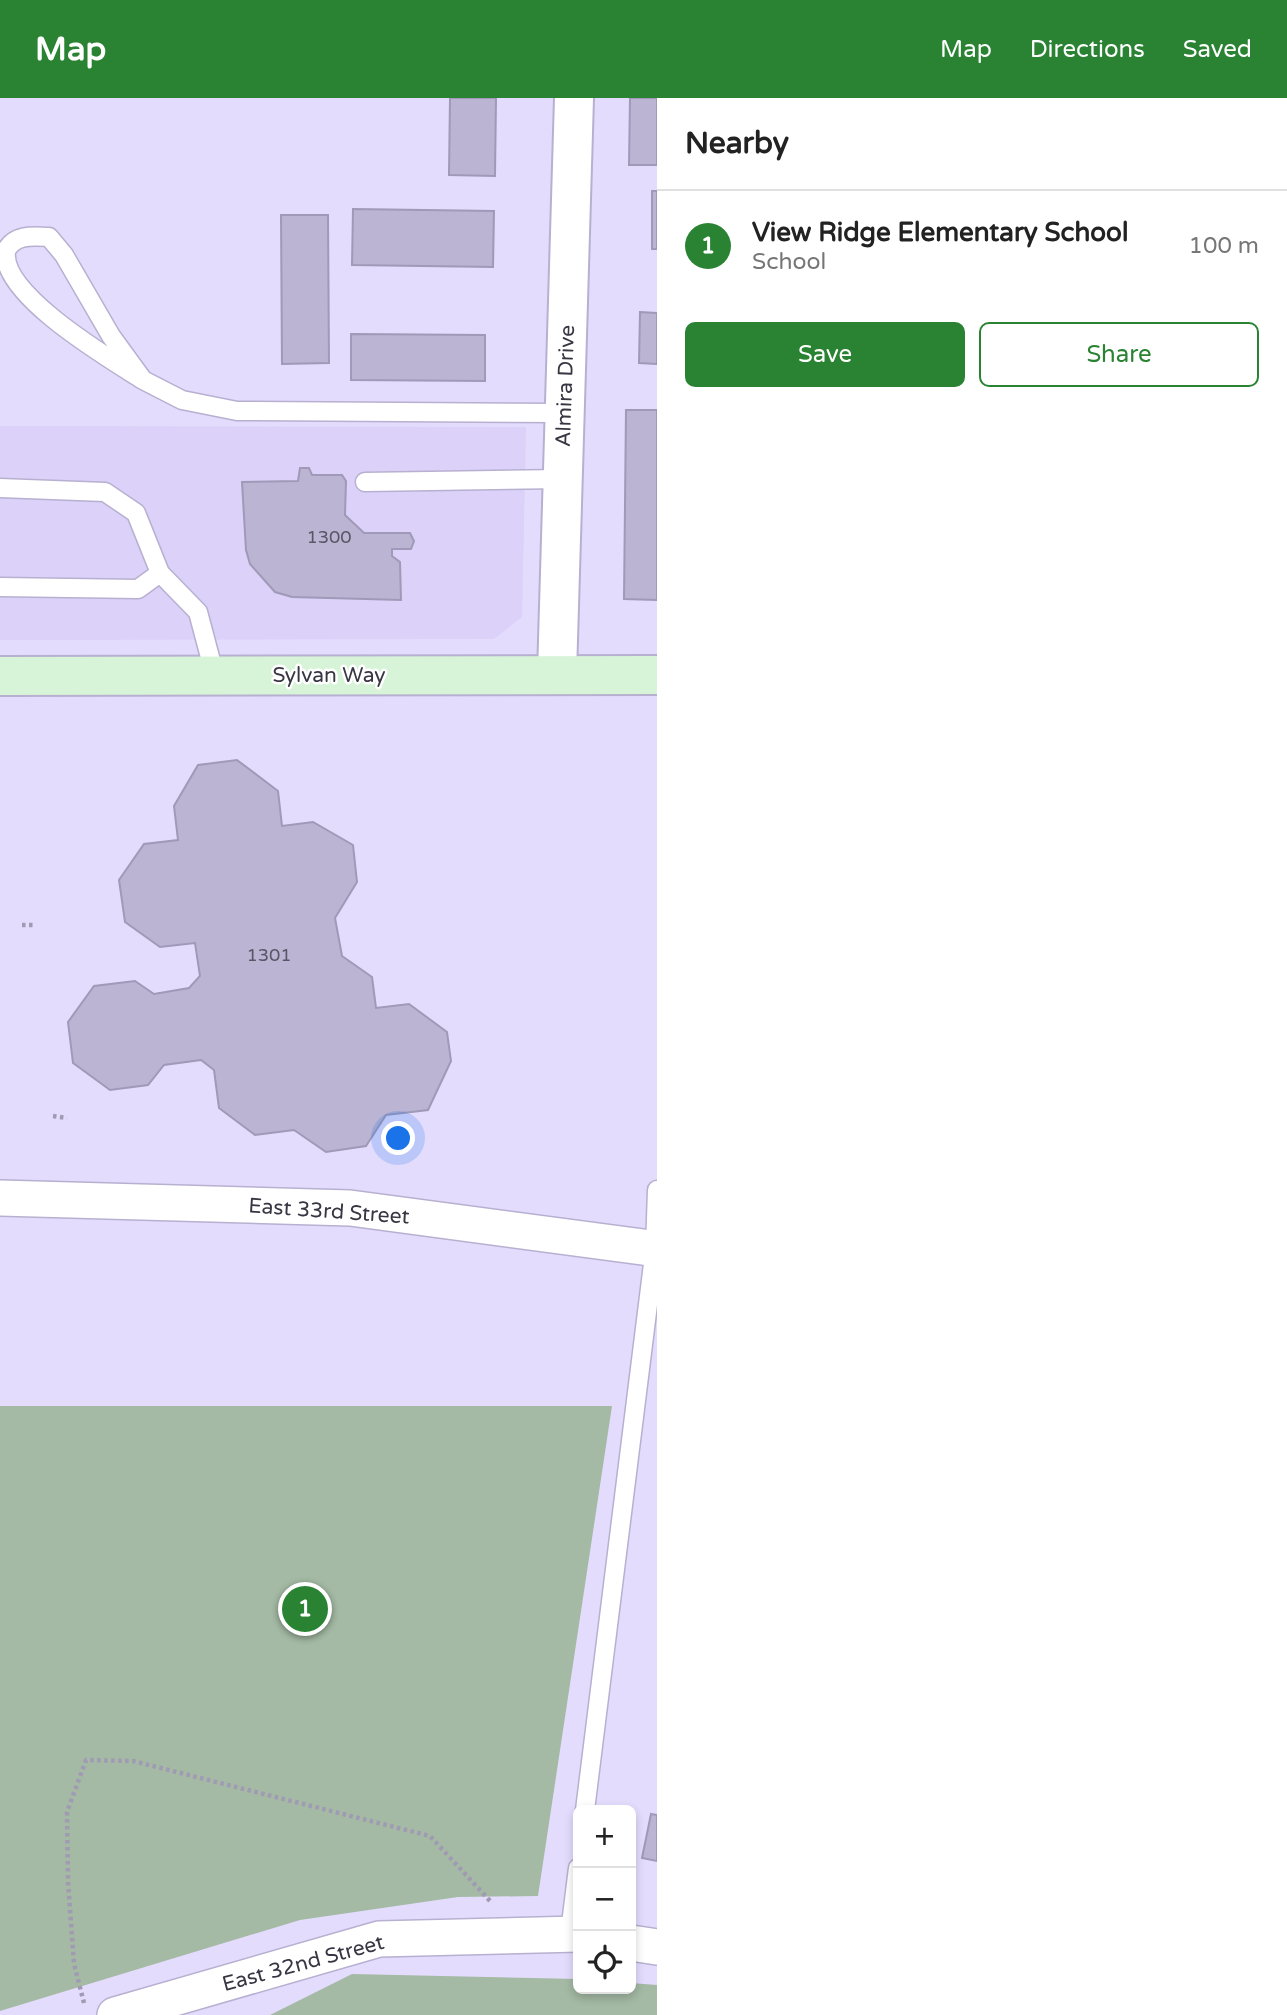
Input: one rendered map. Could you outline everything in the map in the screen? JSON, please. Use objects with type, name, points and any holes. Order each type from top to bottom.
[{"type":"main road","name":"Sylvan Way","points":[[0,676],[657,675]]},
{"type":"street","name":"Almira Drive","points":[[557,674],[573,98]]},
{"type":"street","name":"East 33rd Street","points":[[0,1198],[349,1208],[656,1248]]},
{"type":"street","name":"East 32nd Street","points":[[115,2015],[379,1939],[573,1933]]},
{"type":"street","points":[[636,1943],[657,1947]]},
{"type":"lane","points":[[143,380],[111,336],[64,255],[49,237],[25,236],[9,244],[3,257],[4,274],[13,290],[36,312],[143,380],[182,400],[237,411],[565,413]]},
{"type":"lane","points":[[365,482],[563,480]]},
{"type":"lane","points":[[0,488],[105,492],[136,513],[160,572],[198,612],[215,676]]},
{"type":"lane","points":[[0,587],[138,589],[160,572]]},
{"type":"lane","points":[[586,1805],[656,1248],[657,1190]]},
{"type":"path","points":[[22,925],[33,925]]},
{"type":"path","points":[[53,1116],[67,1118]]},
{"type":"path","points":[[86,2015],[74,1964],[68,1882],[67,1812],[86,1760],[133,1761],[430,1836],[520,1934]]},
{"type":"shaded area","points":[[0,426],[526,427],[522,617],[494,639],[0,640]]},
{"type":"green space","points":[[0,1406],[612,1406],[538,1896],[458,1897],[300,1920],[0,2011]]},
{"type":"green space","points":[[352,1974],[573,1979],[573,1994],[636,1994],[636,1983],[657,1985],[657,2015],[270,2015]]},
{"type":"building","points":[[450,98],[496,98],[495,176],[449,175]]},
{"type":"building","points":[[630,98],[657,98],[657,165],[629,165]]},
{"type":"building","points":[[652,191],[657,191],[657,249],[652,249]]},
{"type":"building","points":[[353,209],[494,211],[493,267],[352,265]]},
{"type":"building","points":[[281,215],[328,215],[329,363],[282,364]]},
{"type":"building","points":[[640,312],[657,313],[657,364],[639,363]]},
{"type":"building","points":[[351,334],[485,335],[485,381],[351,380]]},
{"type":"building","points":[[626,410],[657,410],[657,600],[624,599]]},
{"type":"building","points":[[300,468],[309,468],[312,475],[342,475],[346,481],[345,515],[364,533],[410,533],[414,541],[411,549],[392,549],[392,556],[400,562],[401,600],[292,597],[275,592],[250,564],[246,550],[242,482],[298,481]]},
{"type":"building","points":[[237,760],[278,791],[282,826],[313,822],[353,845],[357,882],[335,918],[342,956],[372,977],[376,1008],[409,1004],[447,1032],[451,1061],[428,1110],[386,1115],[366,1146],[326,1152],[294,1130],[255,1135],[219,1108],[214,1070],[201,1060],[164,1065],[148,1085],[110,1090],[73,1063],[68,1022],[94,986],[135,981],[154,994],[189,988],[200,976],[195,943],[160,947],[125,922],[119,880],[144,844],[178,840],[174,806],[198,765]]},
{"type":"building","points":[[651,1814],[657,1815],[657,1861],[642,1858]]},
{"type":"place","name":"View Ridge Elementary School","points":[[305,1609]]}]
